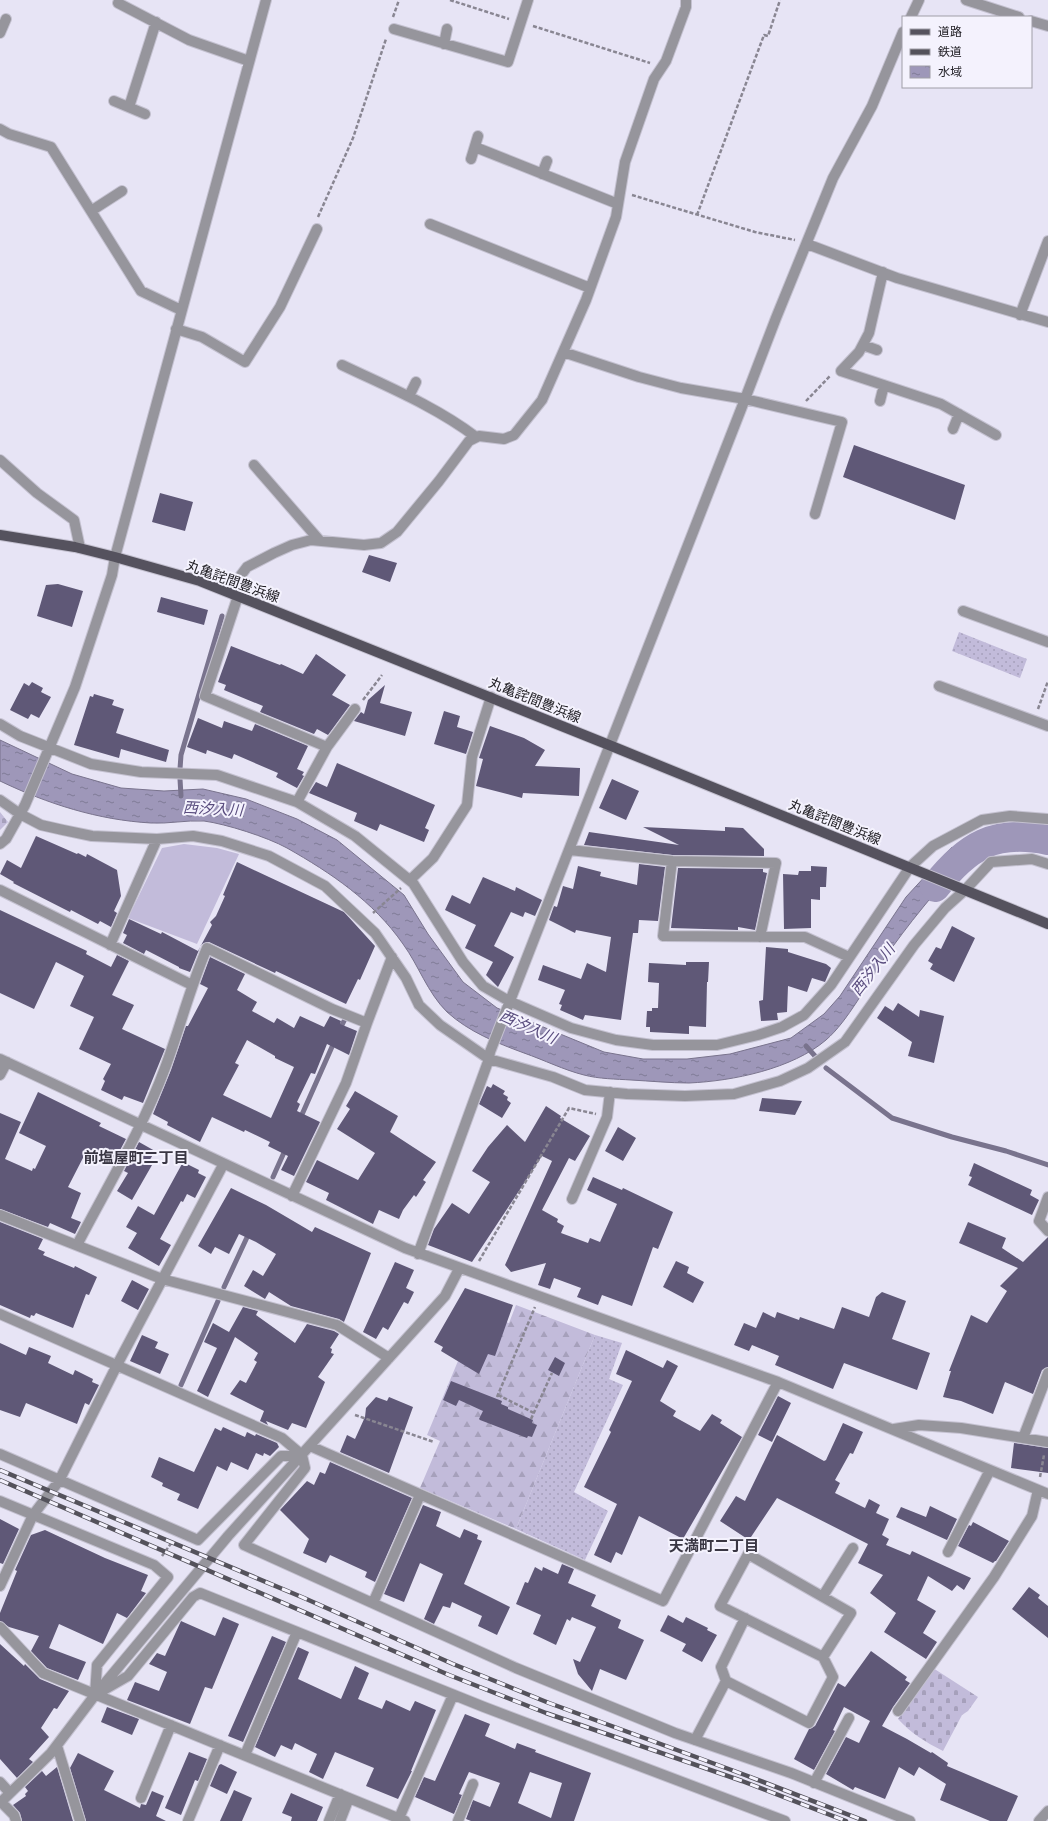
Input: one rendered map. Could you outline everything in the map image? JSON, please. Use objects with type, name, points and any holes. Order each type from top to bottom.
[{"type":"main road","name":"丸亀詫間豊浜線","points":[[0,535],[80,548],[200,581],[491,697],[1048,924]]},
{"type":"street","points":[[0,844],[6,839],[22,809],[75,688],[112,575],[115,557],[181,310],[266,0]]},
{"type":"street","points":[[391,29],[508,62],[528,0]]},
{"type":"street","points":[[327,746],[205,696],[241,575],[247,567],[260,560],[292,545],[311,540],[364,546],[381,543],[397,532],[439,481],[469,441],[479,436],[504,439],[514,435],[542,400],[590,288],[616,217],[625,162],[654,79],[666,61],[686,7],[686,0]]},
{"type":"street","points":[[911,16],[919,0]]},
{"type":"street","points":[[966,0],[1016,16]]},
{"type":"street","points":[[118,3],[189,40],[249,61]]},
{"type":"street","points":[[0,33],[6,19]]},
{"type":"street","points":[[1032,21],[1048,26]]},
{"type":"street","points":[[128,107],[156,22]]},
{"type":"street","points":[[444,44],[447,29]]},
{"type":"street","points":[[418,1254],[508,1004],[570,850],[609,745],[746,399],[776,318],[833,178],[872,106],[902,34]]},
{"type":"street","points":[[114,101],[145,114]]},
{"type":"street","points":[[0,129],[9,134],[51,146],[141,291],[181,310]]},
{"type":"street","points":[[471,159],[478,136]]},
{"type":"street","points":[[475,147],[618,204]]},
{"type":"street","points":[[542,174],[547,161]]},
{"type":"street","points":[[91,211],[122,191]]},
{"type":"street","points":[[430,224],[590,288]]},
{"type":"street","points":[[176,329],[202,336],[245,362],[280,307],[317,229]]},
{"type":"street","points":[[1020,315],[1048,241]]},
{"type":"street","points":[[806,244],[883,272],[1020,315],[1048,322]]},
{"type":"street","points":[[883,272],[869,333],[859,352],[841,371],[941,404],[996,435]]},
{"type":"street","points":[[863,345],[877,350]]},
{"type":"street","points":[[563,352],[646,379],[681,388],[746,399],[842,422],[815,514]]},
{"type":"street","points":[[342,365],[409,396],[453,420],[476,437]]},
{"type":"street","points":[[409,396],[416,382]]},
{"type":"street","points":[[880,401],[884,385]]},
{"type":"street","points":[[953,429],[959,414]]},
{"type":"street","points":[[0,460],[37,493],[74,520],[80,548]]},
{"type":"street","points":[[254,465],[320,541]]},
{"type":"street","points":[[963,611],[1048,642]]},
{"type":"street","points":[[938,686],[1048,726]]},
{"type":"street","points":[[410,880],[433,858],[467,805],[472,757],[491,697]]},
{"type":"street","points":[[297,802],[327,746],[355,709]]},
{"type":"street","points":[[0,724],[20,736],[91,764],[141,772],[217,775],[297,802],[355,836],[410,880],[463,962],[483,986],[508,1004],[571,1028],[616,1040],[653,1045],[717,1045],[758,1035],[782,1027],[804,1015],[831,985],[910,868],[933,846],[982,820],[1010,816],[1048,819]]},
{"type":"street","points":[[0,800],[22,809],[41,825],[92,836],[157,839],[193,836],[222,841],[269,856],[325,886],[375,933],[406,978],[419,1005],[440,1025],[490,1056],[553,1077],[585,1090],[610,1092],[685,1096],[734,1094],[780,1081],[808,1068],[845,1042],[914,945],[945,908],[965,890],[991,862],[1032,859],[1048,864]]},
{"type":"street","points":[[110,945],[157,839]]},
{"type":"street","points":[[570,850],[672,861],[776,863],[760,937]]},
{"type":"street","points":[[672,861],[663,936],[805,937],[849,957]]},
{"type":"street","points":[[0,890],[192,985]]},
{"type":"street","points":[[77,1245],[140,1125],[165,1069],[192,985],[207,948],[332,1009],[367,1023]]},
{"type":"street","points":[[292,1196],[346,1084],[392,957]]},
{"type":"street","points":[[0,1075],[3,1060],[418,1254],[778,1382],[1048,1494]]},
{"type":"street","points":[[572,1199],[607,1117],[610,1092]]},
{"type":"street","points":[[0,1586],[32,1515],[59,1481],[117,1365],[223,1164]]},
{"type":"street","points":[[1048,1196],[1039,1221],[1048,1231]]},
{"type":"street","points":[[0,1215],[162,1279],[337,1325],[389,1358]]},
{"type":"street","points":[[16,1821],[14,1815],[1,1802],[57,1746],[95,1695],[228,1536],[445,1296],[459,1269]]},
{"type":"street","points":[[0,1314],[282,1438],[302,1455],[305,1468],[244,1545],[516,1668],[695,1740],[814,1782],[910,1821]]},
{"type":"street","points":[[1023,1438],[1048,1373]]},
{"type":"street","points":[[310,1446],[663,1601],[778,1382]]},
{"type":"street","points":[[893,1429],[919,1425],[961,1428],[1047,1441]]},
{"type":"street","points":[[0,1454],[59,1481],[198,1540],[281,1456],[302,1455]]},
{"type":"street","points":[[948,1552],[990,1470]]},
{"type":"street","points":[[898,1711],[997,1571],[1032,1516],[1038,1490]]},
{"type":"street","points":[[373,1603],[420,1495]]},
{"type":"street","points":[[0,1501],[154,1565],[168,1577],[97,1665],[95,1695]]},
{"type":"street","points":[[823,1596],[852,1548]]},
{"type":"street","points":[[745,1618],[721,1667],[726,1681],[809,1723],[833,1677],[824,1657],[745,1618],[720,1606],[748,1554],[851,1613],[824,1657]]},
{"type":"street","points":[[95,1695],[128,1676],[193,1597],[200,1593],[453,1695],[785,1821]]},
{"type":"street","points":[[0,1627],[43,1673],[402,1820],[453,1695]]},
{"type":"street","points":[[246,1755],[297,1632]]},
{"type":"street","points":[[695,1740],[726,1681]]},
{"type":"street","points":[[814,1782],[849,1718]]},
{"type":"street","points":[[141,1798],[171,1725]]},
{"type":"street","points":[[188,1821],[220,1745]]},
{"type":"street","points":[[57,1746],[80,1821]]},
{"type":"street","points":[[0,1782],[10,1793]]},
{"type":"street","points":[[458,1821],[473,1784]]},
{"type":"street","points":[[328,1821],[345,1796]]},
{"type":"street","points":[[340,1821],[345,1796]]},
{"type":"street","points":[[1039,1821],[1048,1811]]},
{"type":"path","points":[[317,229],[316,221],[353,138],[391,29],[399,0]]},
{"type":"path","points":[[450,0],[662,67]]},
{"type":"path","points":[[697,216],[764,35],[768,36],[780,0]]},
{"type":"path","points":[[620,193],[639,196],[697,216],[755,232],[784,237],[806,244]]},
{"type":"path","points":[[795,411],[832,374],[841,371]]},
{"type":"path","points":[[355,709],[382,676]]},
{"type":"path","points":[[1034,721],[1048,681]]},
{"type":"path","points":[[363,923],[410,880]]},
{"type":"path","points":[[472,1273],[569,1108],[607,1117]]},
{"type":"path","points":[[534,1412],[498,1396],[539,1296]]},
{"type":"path","points":[[531,1419],[552,1373]]},
{"type":"path","points":[[342,1410],[434,1442]]},
{"type":"path","points":[[1038,1490],[1047,1441]]},
{"type":"path","points":[[154,1565],[177,1537]]},
{"type":"green space","points":[[959,632],[1027,659],[1020,678],[952,651]]},
{"type":"green space","points":[[0,812],[8,822],[0,830]]},
{"type":"green space","points":[[184,844],[217,848],[239,854],[197,944],[128,918],[162,848]]},
{"type":"green space","points":[[516,1305],[595,1335],[516,1529],[420,1488],[440,1441],[427,1435],[458,1361],[483,1315],[509,1323]]},
{"type":"green space","points":[[595,1335],[622,1343],[609,1379],[623,1385],[574,1492],[608,1511],[585,1560],[516,1529]]},
{"type":"green space","points":[[933,1668],[978,1697],[968,1711],[962,1715],[943,1751],[919,1737],[898,1719]]},
{"type":"water","points":[[0,740],[72,774],[121,788],[164,791],[203,789],[246,799],[297,819],[337,840],[404,895],[428,934],[463,982],[497,1008],[604,1052],[643,1059],[687,1059],[730,1054],[791,1038],[824,1014],[840,996],[906,897],[952,847],[964,859],[903,933],[842,1023],[826,1040],[812,1050],[779,1066],[761,1072],[724,1080],[689,1083],[602,1078],[584,1075],[569,1070],[504,1045],[474,1031],[456,1019],[447,1012],[434,996],[409,952],[378,914],[365,901],[335,878],[287,848],[258,835],[204,821],[151,823],[131,821],[74,810],[36,797],[0,781]]},
{"type":"building","points":[[854,445],[965,485],[955,520],[843,477]]},
{"type":"building","points":[[160,493],[193,502],[185,531],[152,522]]},
{"type":"building","points":[[369,555],[397,563],[390,582],[362,572]]},
{"type":"building","points":[[58,584],[83,591],[72,627],[37,616],[46,585]]},
{"type":"building","points":[[161,597],[208,610],[204,625],[157,612]]},
{"type":"building","points":[[231,646],[280,665],[281,664],[303,674],[316,654],[346,675],[332,695],[350,705],[328,735],[317,729],[314,734],[260,712],[263,706],[224,690],[226,685],[218,682]]},
{"type":"building","points":[[32,682],[43,688],[41,692],[51,697],[39,718],[31,714],[28,719],[10,710],[24,683],[29,686]]},
{"type":"building","points":[[385,685],[380,703],[412,712],[405,736],[354,721],[361,712],[364,714],[368,700]]},
{"type":"building","points":[[94,694],[114,700],[112,705],[124,709],[116,733],[169,750],[166,762],[121,749],[119,758],[74,745],[90,696],[93,697]]},
{"type":"building","points":[[444,711],[460,716],[457,727],[473,732],[466,754],[434,744]]},
{"type":"building","points":[[198,718],[222,728],[224,721],[252,731],[255,724],[308,746],[297,769],[304,772],[302,775],[304,776],[297,788],[276,777],[278,773],[234,754],[232,759],[207,750],[206,754],[187,747]]},
{"type":"building","points":[[490,726],[524,738],[545,750],[535,766],[580,768],[579,796],[523,793],[522,798],[476,786],[483,759],[479,758]]},
{"type":"building","points":[[337,763],[435,805],[425,828],[429,830],[424,842],[380,824],[377,831],[354,821],[357,813],[309,793],[316,782],[327,787]]},
{"type":"building","points":[[612,779],[639,791],[626,820],[599,808]]},
{"type":"building","points":[[643,827],[725,831],[725,827],[743,828],[764,849],[764,856],[672,855],[584,845],[589,832],[679,845]]},
{"type":"building","points":[[36,836],[77,854],[78,853],[86,857],[87,854],[117,870],[121,896],[114,911],[117,913],[111,927],[100,921],[98,924],[71,910],[70,912],[13,883],[14,882],[0,874],[7,860],[21,868]]},
{"type":"building","points":[[237,862],[344,912],[375,946],[360,980],[358,979],[346,1004],[276,971],[275,973],[209,942],[201,945],[212,925],[210,922],[216,916],[225,896],[223,895]]},
{"type":"building","points":[[639,864],[665,867],[658,921],[639,920],[638,933],[633,933],[621,1020],[585,1015],[583,1020],[560,1010],[562,1005],[559,1004],[565,990],[538,980],[543,965],[581,979],[587,963],[606,972],[611,937],[576,930],[575,933],[549,920],[554,906],[557,907],[563,886],[573,889],[578,866],[601,872],[600,876],[637,885]]},
{"type":"building","points":[[811,866],[827,867],[826,887],[820,887],[820,900],[811,899],[811,928],[784,929],[783,874],[798,875],[799,871],[811,871]]},
{"type":"building","points":[[678,868],[763,869],[763,872],[767,873],[755,930],[738,927],[738,930],[671,928]]},
{"type":"building","points":[[483,877],[515,891],[516,887],[542,900],[535,916],[525,912],[523,917],[511,912],[494,946],[514,957],[498,987],[486,975],[493,962],[465,948],[476,925],[445,910],[452,895],[470,904]]},
{"type":"building","points":[[0,910],[87,951],[86,954],[111,967],[117,955],[129,961],[112,995],[134,1005],[122,1029],[165,1049],[143,1103],[124,1096],[122,1100],[101,1090],[105,1081],[103,1079],[111,1064],[79,1049],[94,1017],[70,1006],[84,976],[56,962],[34,1009],[0,993]]},
{"type":"building","points":[[129,919],[161,934],[162,932],[198,951],[200,947],[190,972],[179,968],[146,950],[144,954],[123,943],[127,935],[123,933]]},
{"type":"building","points":[[952,926],[975,938],[954,982],[930,969],[933,964],[928,961],[936,947],[941,949]]},
{"type":"building","points":[[766,947],[788,949],[788,952],[826,964],[831,968],[825,982],[812,978],[807,992],[788,986],[787,1012],[777,1013],[778,1020],[761,1021],[759,1001],[763,1000]]},
{"type":"building","points":[[210,957],[245,974],[237,990],[257,1002],[252,1011],[274,1023],[277,1018],[294,1028],[300,1016],[324,1027],[330,1016],[341,1021],[340,1024],[357,1031],[349,1055],[327,1044],[315,1074],[311,1073],[297,1102],[300,1104],[297,1111],[320,1122],[294,1176],[281,1170],[288,1156],[268,1146],[270,1142],[245,1130],[244,1132],[212,1117],[200,1142],[167,1125],[168,1122],[153,1114],[171,1070],[186,1026],[188,1026],[208,988],[200,984]],"holes":[[[247,1040],[275,1056],[275,1058],[294,1067],[271,1118],[223,1095],[239,1065],[235,1063]]]},
{"type":"building","points":[[686,962],[709,962],[706,1027],[689,1026],[689,1034],[650,1032],[650,1027],[646,1027],[647,1011],[652,1011],[652,1008],[658,1008],[659,983],[648,982],[649,963],[686,965]]},
{"type":"building","points":[[898,1003],[919,1017],[920,1010],[944,1016],[934,1063],[908,1056],[912,1042],[877,1018],[885,1006],[893,1011]]},
{"type":"building","points":[[493,1084],[505,1091],[503,1094],[508,1097],[507,1100],[511,1103],[502,1118],[479,1104],[487,1086],[491,1088]]},
{"type":"building","points":[[355,1091],[398,1116],[390,1132],[436,1162],[423,1180],[426,1182],[416,1197],[414,1195],[403,1210],[399,1219],[379,1210],[373,1224],[326,1200],[329,1193],[306,1182],[317,1160],[358,1180],[375,1153],[337,1129],[350,1109],[346,1106]]},
{"type":"building","points":[[38,1092],[101,1123],[99,1126],[126,1139],[112,1165],[86,1152],[68,1187],[81,1193],[71,1218],[81,1222],[75,1234],[50,1223],[48,1227],[0,1209],[0,1113],[21,1122],[5,1159],[32,1171],[33,1168],[35,1169],[46,1146],[19,1133]]},
{"type":"building","points":[[762,1098],[802,1101],[795,1115],[759,1111]]},
{"type":"building","points":[[546,1106],[561,1116],[560,1118],[590,1136],[575,1161],[569,1158],[542,1210],[558,1219],[557,1222],[564,1226],[561,1233],[588,1243],[590,1238],[600,1242],[617,1204],[587,1190],[593,1177],[622,1190],[623,1188],[673,1212],[658,1249],[653,1247],[632,1306],[602,1295],[598,1305],[577,1297],[581,1288],[554,1278],[550,1289],[538,1285],[546,1263],[511,1272],[505,1265],[552,1161],[542,1156],[472,1262],[428,1245],[434,1229],[452,1203],[469,1214],[490,1182],[472,1171],[488,1147],[507,1125],[525,1142]]},
{"type":"building","points":[[618,1127],[636,1138],[623,1161],[605,1151]]},
{"type":"building","points":[[139,1142],[155,1151],[148,1163],[152,1165],[132,1200],[117,1191],[128,1173],[124,1171]]},
{"type":"building","points":[[183,1162],[199,1170],[198,1173],[206,1177],[195,1198],[187,1194],[183,1202],[181,1201],[160,1239],[171,1245],[159,1266],[128,1248],[137,1233],[126,1227],[138,1206],[154,1215]]},
{"type":"building","points":[[974,1163],[1032,1190],[1030,1195],[1039,1200],[1032,1215],[968,1185],[972,1177],[969,1176]]},
{"type":"building","points":[[231,1188],[266,1205],[312,1232],[315,1227],[371,1253],[344,1322],[339,1319],[291,1306],[269,1292],[265,1299],[244,1286],[253,1270],[263,1276],[276,1254],[256,1242],[239,1234],[229,1254],[215,1247],[211,1254],[198,1246]]},
{"type":"building","points":[[0,1222],[43,1239],[38,1249],[45,1252],[43,1255],[74,1268],[75,1266],[97,1277],[89,1295],[86,1294],[73,1328],[36,1313],[34,1316],[31,1315],[30,1318],[0,1305]]},
{"type":"building","points":[[968,1222],[1006,1238],[1002,1248],[1023,1262],[1048,1237],[1048,1367],[1042,1370],[1033,1394],[1005,1382],[993,1414],[961,1401],[943,1397],[951,1371],[949,1371],[971,1315],[987,1323],[1007,1291],[1000,1286],[1018,1268],[959,1243]]},
{"type":"building","points":[[676,1261],[689,1267],[687,1273],[704,1282],[693,1303],[663,1287]]},
{"type":"building","points":[[395,1262],[414,1270],[406,1288],[414,1292],[408,1304],[404,1302],[388,1330],[383,1327],[376,1339],[363,1332]]},
{"type":"building","points":[[132,1280],[149,1289],[138,1310],[121,1301]]},
{"type":"building","points":[[465,1288],[513,1305],[495,1356],[488,1354],[479,1374],[441,1351],[443,1347],[434,1342]]},
{"type":"building","points":[[882,1292],[906,1301],[892,1339],[930,1353],[917,1390],[844,1363],[833,1389],[775,1365],[779,1356],[752,1345],[749,1351],[734,1345],[744,1323],[756,1328],[763,1312],[775,1318],[777,1312],[799,1320],[800,1317],[834,1329],[842,1307],[869,1317],[876,1297]]},
{"type":"building","points":[[243,1307],[258,1311],[256,1315],[295,1343],[307,1324],[334,1331],[339,1334],[330,1348],[332,1349],[331,1353],[334,1354],[318,1377],[325,1382],[306,1428],[292,1423],[288,1430],[266,1421],[268,1425],[260,1421],[264,1411],[230,1394],[240,1380],[246,1383],[257,1362],[254,1360],[258,1353],[235,1337],[208,1397],[197,1391],[217,1348],[204,1342],[213,1323],[229,1332]]},
{"type":"building","points":[[142,1335],[158,1342],[155,1348],[169,1354],[160,1374],[130,1361]]},
{"type":"building","points":[[0,1343],[26,1355],[29,1347],[51,1356],[48,1363],[73,1375],[75,1370],[93,1379],[92,1382],[99,1385],[89,1405],[85,1403],[77,1424],[26,1403],[20,1417],[0,1410]]},
{"type":"building","points":[[626,1350],[663,1368],[667,1360],[678,1366],[660,1401],[676,1411],[673,1416],[700,1431],[712,1414],[722,1420],[720,1423],[742,1437],[683,1539],[639,1516],[622,1555],[616,1552],[611,1563],[594,1555],[617,1504],[584,1487],[611,1432],[609,1430],[632,1381],[616,1374]]},
{"type":"building","points":[[555,1357],[565,1363],[559,1376],[548,1370]]},
{"type":"building","points":[[451,1381],[502,1401],[501,1404],[508,1407],[508,1409],[533,1420],[532,1423],[537,1425],[532,1437],[528,1436],[527,1438],[480,1420],[479,1419],[483,1411],[459,1400],[456,1406],[443,1400]]},
{"type":"building","points":[[778,1396],[791,1403],[772,1442],[758,1435]]},
{"type":"building","points":[[376,1397],[387,1401],[389,1397],[413,1407],[389,1473],[340,1452],[347,1435],[355,1439],[365,1417],[366,1408]]},
{"type":"building","points":[[843,1423],[863,1432],[853,1454],[850,1453],[835,1480],[840,1483],[835,1493],[865,1508],[869,1499],[880,1505],[876,1513],[889,1519],[882,1535],[889,1539],[886,1545],[910,1555],[912,1551],[971,1578],[964,1590],[957,1585],[952,1591],[928,1576],[917,1600],[936,1611],[923,1633],[937,1642],[926,1659],[884,1632],[896,1613],[870,1593],[883,1575],[858,1563],[868,1544],[777,1498],[749,1540],[720,1521],[736,1496],[745,1501],[777,1435],[824,1461],[826,1460]]},
{"type":"building","points":[[223,1427],[245,1437],[247,1432],[255,1436],[256,1434],[277,1443],[279,1447],[270,1456],[264,1453],[263,1456],[256,1453],[248,1470],[231,1462],[227,1471],[217,1466],[198,1509],[177,1500],[180,1494],[162,1486],[163,1483],[151,1477],[159,1457],[194,1472],[215,1428],[221,1431]]},
{"type":"building","points":[[1014,1443],[1048,1448],[1048,1473],[1011,1468]]},
{"type":"building","points":[[330,1462],[412,1498],[375,1582],[365,1577],[367,1572],[330,1555],[326,1563],[303,1553],[309,1539],[280,1510],[307,1481],[314,1485],[320,1472],[325,1474]]},
{"type":"building","points":[[423,1505],[441,1512],[436,1526],[460,1538],[464,1529],[478,1535],[477,1539],[482,1541],[464,1584],[510,1607],[497,1635],[478,1626],[482,1616],[452,1602],[450,1608],[443,1606],[434,1624],[424,1619],[443,1574],[420,1563],[404,1602],[384,1594]]},
{"type":"building","points":[[930,1506],[957,1519],[947,1540],[896,1517],[901,1507],[926,1517]]},
{"type":"building","points":[[0,1519],[19,1529],[3,1564],[0,1563]]},
{"type":"building","points":[[973,1522],[1009,1541],[996,1561],[993,1563],[958,1546],[969,1525],[971,1526]]},
{"type":"building","points":[[45,1530],[105,1558],[148,1575],[141,1591],[146,1593],[127,1618],[117,1613],[103,1644],[59,1624],[49,1648],[86,1662],[78,1680],[47,1668],[31,1651],[39,1636],[9,1627],[0,1621],[0,1613],[17,1571],[15,1570],[31,1535]]},
{"type":"building","points":[[562,1564],[574,1569],[568,1583],[596,1595],[591,1606],[621,1620],[618,1628],[644,1640],[626,1680],[600,1669],[592,1691],[578,1674],[573,1659],[580,1662],[596,1627],[572,1617],[570,1621],[567,1619],[556,1645],[533,1634],[541,1615],[516,1604],[525,1582],[528,1583],[535,1567],[542,1571],[543,1567],[558,1574]]},
{"type":"building","points":[[1029,1587],[1040,1595],[1038,1598],[1048,1606],[1048,1638],[1012,1609]]},
{"type":"building","points":[[668,1615],[683,1623],[686,1617],[708,1628],[707,1630],[717,1635],[702,1662],[682,1651],[686,1644],[660,1631]]},
{"type":"building","points":[[223,1617],[239,1624],[212,1689],[205,1687],[190,1724],[127,1700],[135,1682],[159,1691],[167,1672],[149,1664],[157,1653],[165,1656],[181,1621],[215,1636]]},
{"type":"building","points":[[272,1636],[286,1642],[243,1742],[228,1736]]},
{"type":"building","points":[[0,1644],[24,1666],[25,1664],[40,1679],[69,1691],[57,1709],[54,1708],[41,1728],[49,1737],[29,1759],[33,1762],[17,1778],[0,1759]]},
{"type":"building","points":[[298,1647],[309,1652],[298,1679],[341,1699],[355,1666],[369,1673],[358,1699],[382,1709],[386,1700],[410,1711],[415,1701],[436,1710],[412,1771],[398,1799],[366,1786],[374,1768],[335,1752],[323,1779],[309,1772],[317,1754],[295,1743],[292,1750],[281,1745],[275,1757],[255,1747]]},
{"type":"building","points":[[871,1651],[907,1677],[905,1680],[910,1683],[882,1726],[931,1753],[932,1752],[948,1763],[947,1766],[1018,1796],[1007,1821],[990,1821],[940,1800],[946,1784],[919,1767],[914,1776],[899,1767],[885,1799],[855,1787],[853,1790],[826,1774],[846,1737],[859,1743],[870,1721],[844,1707],[833,1730],[835,1731],[814,1770],[794,1759],[809,1729],[815,1726],[838,1683],[845,1687]]},
{"type":"building","points":[[107,1707],[139,1719],[132,1735],[101,1722]]},
{"type":"building","points":[[465,1714],[490,1724],[485,1736],[515,1749],[517,1743],[536,1750],[535,1752],[591,1773],[574,1821],[471,1821],[466,1819],[473,1800],[490,1807],[500,1783],[469,1772],[459,1794],[462,1795],[454,1814],[415,1797],[424,1777],[435,1781]],"holes":[[[530,1772],[562,1783],[551,1818],[518,1803]]]},
{"type":"building","points":[[189,1752],[207,1759],[198,1781],[195,1780],[181,1815],[165,1808]]},
{"type":"building","points":[[78,1753],[114,1771],[104,1790],[140,1808],[141,1804],[146,1805],[152,1791],[164,1796],[156,1816],[166,1821],[86,1821],[70,1768]]},
{"type":"building","points":[[221,1764],[237,1772],[227,1794],[210,1786],[219,1765]]},
{"type":"building","points":[[57,1767],[73,1821],[22,1821],[20,1813],[13,1805],[26,1796],[25,1794],[28,1791],[25,1787],[42,1771],[46,1776]]},
{"type":"building","points":[[234,1790],[252,1798],[242,1821],[220,1821]]},
{"type":"building","points":[[291,1793],[323,1807],[317,1821],[291,1821],[292,1817],[282,1813]]},
{"type":"waterway","points":[[180,769],[181,755],[222,616]]},
{"type":"waterway","points":[[180,779],[181,796]]},
{"type":"waterway","name":"西汐入川","points":[[935,887],[959,861],[971,851],[984,844],[997,839],[1012,837],[1029,837],[1048,840]]},
{"type":"waterway","points":[[339,1031],[344,1021]]},
{"type":"waterway","points":[[300,1119],[335,1040]]},
{"type":"waterway","points":[[806,1046],[815,1056]]},
{"type":"waterway","points":[[826,1068],[892,1118],[952,1137],[1006,1151],[1048,1165]]},
{"type":"waterway","points":[[273,1177],[286,1148]]},
{"type":"waterway","points":[[224,1287],[249,1233]]},
{"type":"waterway","points":[[181,1385],[218,1301]]},
{"type":"railway","points":[[0,1470],[304,1598],[453,1664],[549,1703],[865,1821]]},
{"type":"railway","points":[[0,1480],[449,1675],[546,1713],[742,1781],[846,1821]]},
{"type":"district","name":"前塩屋町二丁目","points":[[136,1158]]},
{"type":"district","name":"天満町二丁目","points":[[714,1546]]}]
